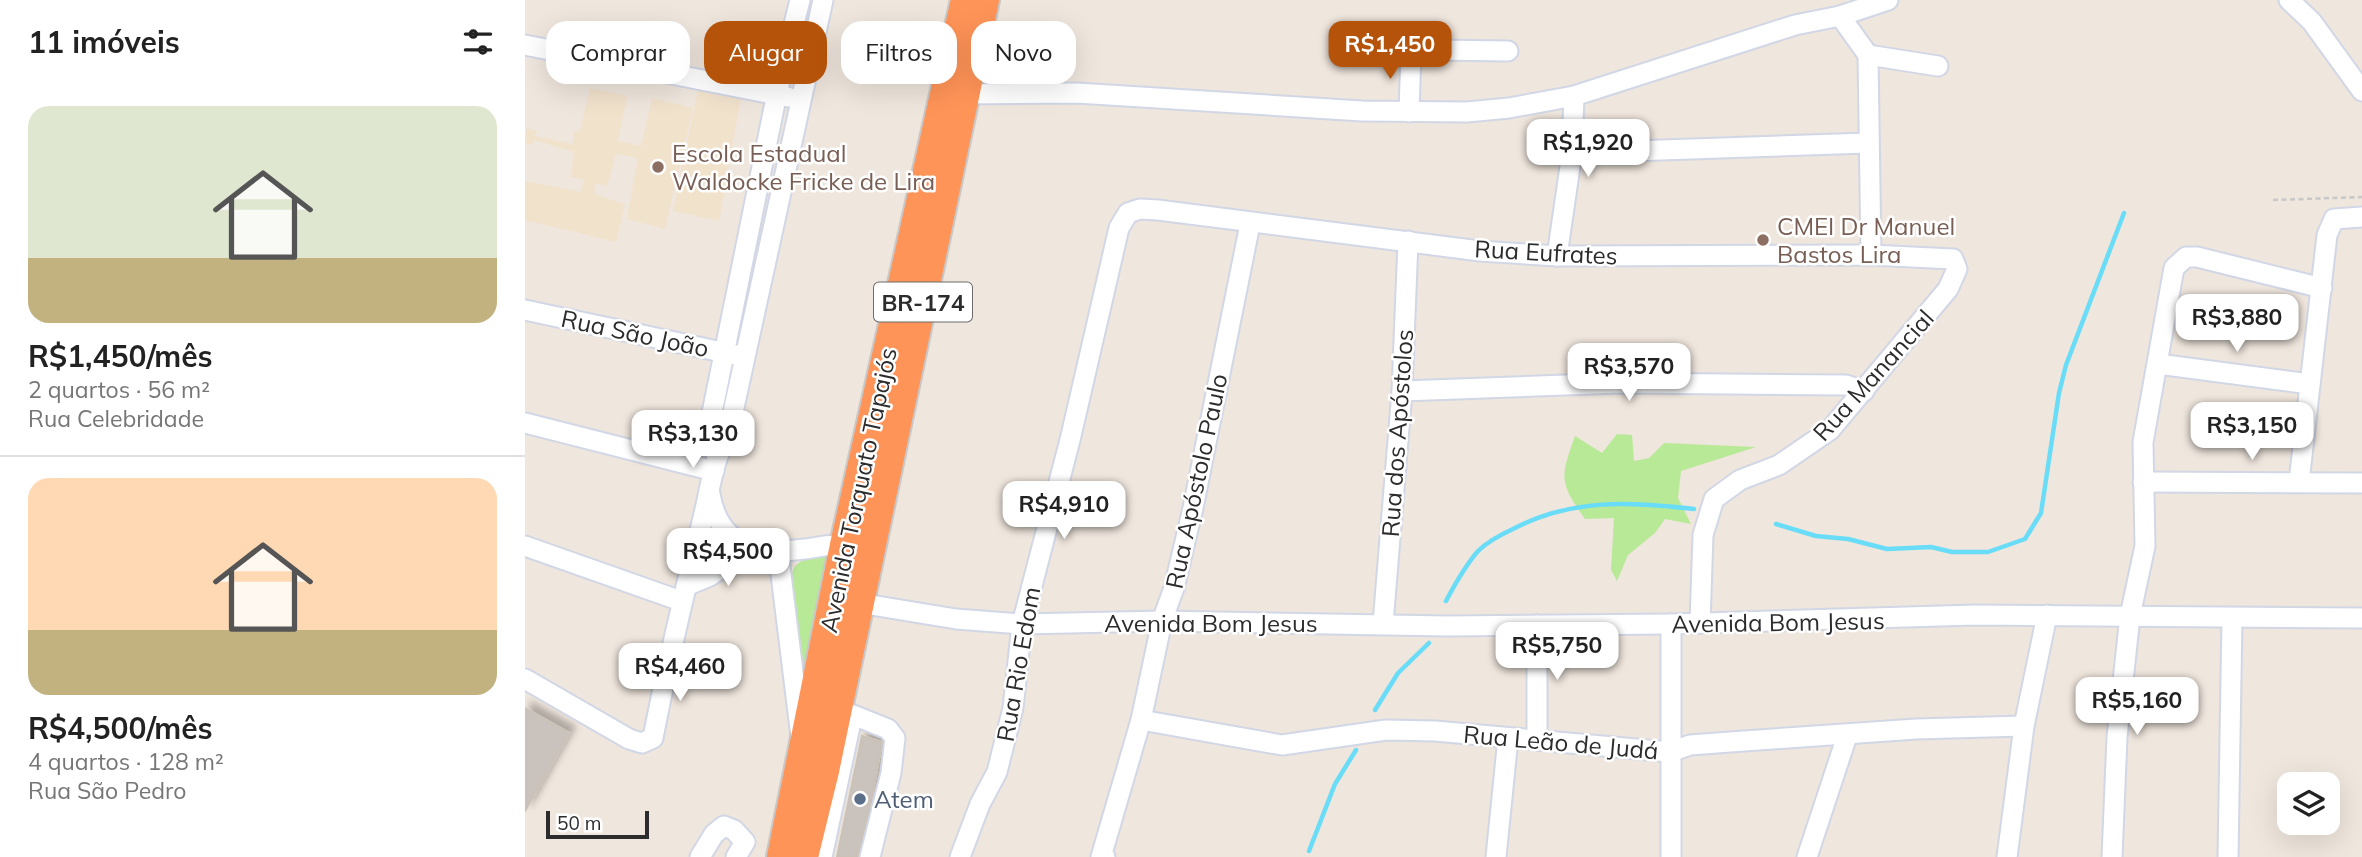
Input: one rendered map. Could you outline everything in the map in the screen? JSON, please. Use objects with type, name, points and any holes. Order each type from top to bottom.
[{"type":"highway","name":"Avenida Torquato Tapajós","points":[[781,857],[844,545],[965,0]]},
{"type":"highway","name":"Avenida Torquato Tapajós","points":[[804,857],[845,713],[862,590],[985,0]]},
{"type":"street","points":[[715,462],[710,425],[777,93],[800,0]]},
{"type":"street","points":[[525,678],[629,739],[642,743],[653,738],[715,462],[728,435],[823,0]]},
{"type":"street","points":[[965,94],[1077,93],[1409,112],[1467,112],[1574,96],[1795,25],[1840,16],[1888,0]]},
{"type":"street","points":[[2289,0],[2312,22],[2362,91]]},
{"type":"street","points":[[1840,16],[1868,55],[1867,143],[1871,255]]},
{"type":"street","points":[[525,45],[802,100]]},
{"type":"street","points":[[1364,49],[1508,51]]},
{"type":"street","points":[[1409,112],[1411,51]]},
{"type":"street","points":[[1868,55],[1938,66]]},
{"type":"street","points":[[1557,257],[1571,153],[1574,96]]},
{"type":"street","points":[[1571,153],[1867,143]]},
{"type":"street","name":"Rua Rio Edom","points":[[960,857],[980,804],[997,772],[1013,708],[1021,624],[1070,440],[1122,219],[1128,213],[1140,209],[1158,211]]},
{"type":"street","name":"Rua Eufrates","points":[[1158,211],[1557,257],[1937,257]]},
{"type":"street","points":[[2298,482],[2330,225],[2342,217],[2362,217]]},
{"type":"street","name":"Rua Apóstolo Paulo","points":[[1103,857],[1141,720],[1162,621],[1174,588],[1193,508],[1250,223]]},
{"type":"street","name":"Rua dos Apóstolos","points":[[1383,624],[1402,391],[1408,241]]},
{"type":"street","name":"Rua Manancial","points":[[1700,623],[1703,535],[1714,499],[1740,480],[1779,465],[1807,449],[1830,430],[1928,315],[1952,282],[1957,269],[1955,261],[1937,257]]},
{"type":"street","points":[[2112,857],[2117,737],[2130,615],[2145,546],[2143,442],[2174,268],[2186,257],[2204,258],[2322,288]]},
{"type":"street","name":"Rua São João","points":[[525,310],[744,357]]},
{"type":"street","points":[[2158,364],[2310,384]]},
{"type":"street","points":[[1402,391],[1620,383],[1846,385],[1864,391]]},
{"type":"street","points":[[525,423],[715,462]]},
{"type":"street","points":[[2143,482],[2362,483]]},
{"type":"street","points":[[710,493],[713,509],[722,528],[750,548]]},
{"type":"street","points":[[684,594],[737,554],[750,548],[778,550],[844,545],[857,554],[862,590]]},
{"type":"street","points":[[525,546],[684,594]]},
{"type":"street","points":[[778,550],[796,711],[804,747]]},
{"type":"street","name":"Avenida Bom Jesus","points":[[862,590],[956,618],[1021,624],[1162,621],[1671,624],[2047,615],[2362,618]]},
{"type":"street","points":[[2007,857],[2024,726],[2047,615]]},
{"type":"street","points":[[2228,857],[2232,618]]},
{"type":"street","points":[[1671,624],[1671,857]]},
{"type":"street","points":[[1537,625],[1537,740]]},
{"type":"street","points":[[822,857],[845,713],[888,729],[895,738],[891,773],[870,857]]},
{"type":"street","name":"Rua Leão de Judá","points":[[1141,720],[1282,745],[1386,730],[1670,752],[1690,745],[1847,736],[1916,729],[2024,726]]},
{"type":"street","points":[[1807,857],[1847,736]]},
{"type":"street","points":[[1496,857],[1508,738]]},
{"type":"street","points":[[700,857],[713,834],[724,826],[734,830],[745,842],[736,857]]},
{"type":"path","points":[[2273,200],[2362,197]]},
{"type":"shaded area","name":"Escola Estadual Waldocke Fricke de Lira","points":[[590,88],[627,96],[618,141],[641,146],[652,98],[693,108],[665,229],[627,219],[638,158],[616,154],[607,186],[596,183],[594,194],[625,204],[616,242],[525,220],[525,181],[581,192],[584,179],[571,177],[574,152],[534,140],[532,145],[525,143],[527,128],[537,131],[534,136],[573,144],[574,131],[580,132]]},
{"type":"shaded area","points":[[698,89],[741,97],[719,221],[673,211]]},
{"type":"green space","points":[[1617,434],[1632,435],[1634,461],[1649,458],[1664,443],[1756,447],[1681,471],[1678,498],[1691,524],[1665,519],[1655,533],[1628,555],[1617,581],[1611,570],[1614,518],[1585,519],[1566,488],[1565,471],[1575,436],[1602,453]]},
{"type":"green space","points":[[835,555],[803,691],[786,587],[795,566],[808,556]]},
{"type":"building","points":[[525,708],[569,733],[525,811]]},
{"type":"building","name":"Atem","points":[[862,736],[882,742],[871,801],[858,857],[837,857]]},
{"type":"waterway","points":[[1776,524],[1816,536],[1848,539],[1887,549],[1931,547],[1952,552],[1988,552],[2025,539],[2041,513],[2059,393],[2066,365],[2124,213]]},
{"type":"waterway","points":[[1446,601],[1482,547],[1500,535],[1537,518],[1559,511],[1603,505],[1694,509]]},
{"type":"waterway","points":[[1375,710],[1398,673],[1429,643]]},
{"type":"waterway","points":[[1309,851],[1335,784],[1356,750]]},
{"type":"place","name":"Escola Estadual Waldocke Fricke de Lira","points":[[658,167]]},
{"type":"place","name":"CMEI Dr Manuel Bastos Lira","points":[[1763,240]]},
{"type":"place","name":"Atem","points":[[860,799]]}]
